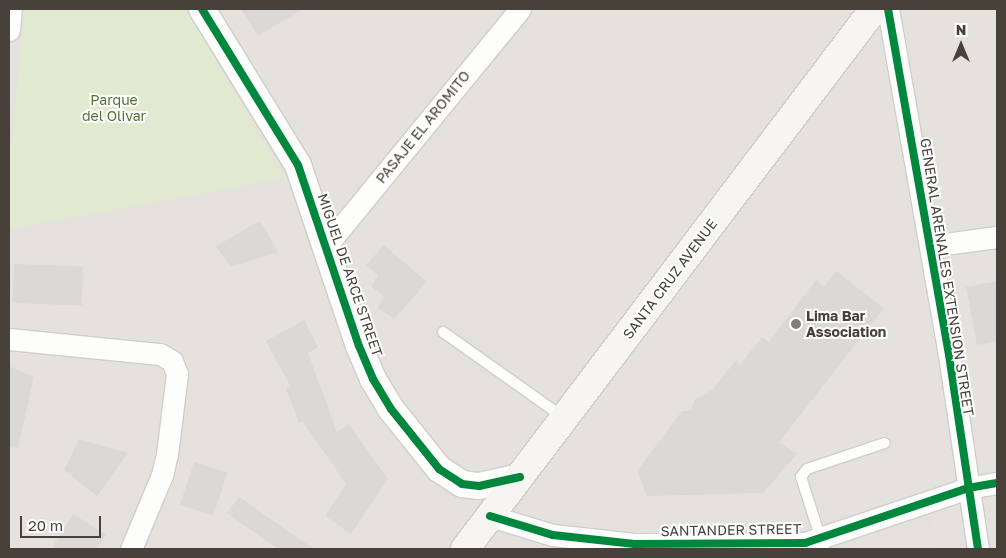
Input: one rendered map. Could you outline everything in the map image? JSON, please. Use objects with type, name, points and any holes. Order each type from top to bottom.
[{"type":"main road","name":"SANTA CRUZ AVENUE","points":[[465,549],[874,9]]},
{"type":"street","points":[[9,30],[11,9]]},
{"type":"street","name":"MIGUEL DE ARCE STREET","points":[[202,9],[290,148],[305,182],[373,379],[391,409],[439,469],[462,484],[479,486],[520,477]]},
{"type":"street","name":"PASAJE EL AROMITO","points":[[326,246],[520,9]]},
{"type":"street","name":"GENERAL ARENALES EXTENSION STREET","points":[[888,9],[930,246],[978,549]]},
{"type":"street","points":[[930,246],[997,237]]},
{"type":"street","points":[[9,339],[160,354],[172,361],[177,374],[167,454],[162,475],[131,549]]},
{"type":"street","name":"SANTANDER STREET","points":[[490,516],[553,535],[636,547],[822,543],[968,488],[997,483]]},
{"type":"lane","points":[[444,332],[565,418]]},
{"type":"lane","points":[[822,543],[801,477],[807,469],[885,443]]},
{"type":"shaded area","points":[[9,9],[997,9],[997,549],[9,549]]},
{"type":"shaded area","points":[[443,294],[529,355],[458,438],[397,353]]},
{"type":"shaded area","points":[[931,515],[937,549],[845,549]]},
{"type":"green space","name":"Parque del Olivar","points":[[25,9],[186,9],[284,178],[9,229],[9,165]]},
{"type":"building","points":[[241,9],[303,9],[258,36]]},
{"type":"building","points":[[260,221],[278,252],[231,267],[216,246]]},
{"type":"building","points":[[384,245],[427,282],[394,319],[378,308],[384,297],[371,286],[378,275],[366,265]]},
{"type":"building","points":[[14,264],[83,266],[82,305],[13,303]]},
{"type":"building","points":[[836,271],[884,308],[779,442],[797,454],[763,493],[647,496],[637,471],[682,411],[691,411],[694,400],[712,390],[737,359],[739,366],[762,337],[769,342],[816,280],[824,287]]},
{"type":"building","points":[[997,281],[997,341],[977,345],[966,287]]},
{"type":"building","points":[[304,320],[318,347],[308,353],[337,432],[349,424],[388,479],[351,534],[325,516],[346,484],[303,422],[299,423],[286,389],[290,386],[266,341]]},
{"type":"building","points":[[9,366],[34,377],[18,448],[9,447]]},
{"type":"building","points":[[79,439],[128,453],[97,496],[64,470]]},
{"type":"building","points":[[194,462],[227,473],[213,516],[180,505]]},
{"type":"building","points":[[239,497],[314,549],[278,549],[227,513]]},
{"type":"building","points":[[73,514],[106,535],[97,549],[51,549]]},
{"type":"cycle path","points":[[202,9],[298,165],[359,346],[373,379],[391,409],[439,469],[462,484],[479,486],[520,477]]},
{"type":"cycle path","points":[[888,9],[949,355],[978,549]]},
{"type":"cycle path","points":[[490,516],[553,535],[635,544],[805,543],[968,488],[997,483]]},
{"type":"place","name":"Lima Bar Association","points":[[796,324]]}]
